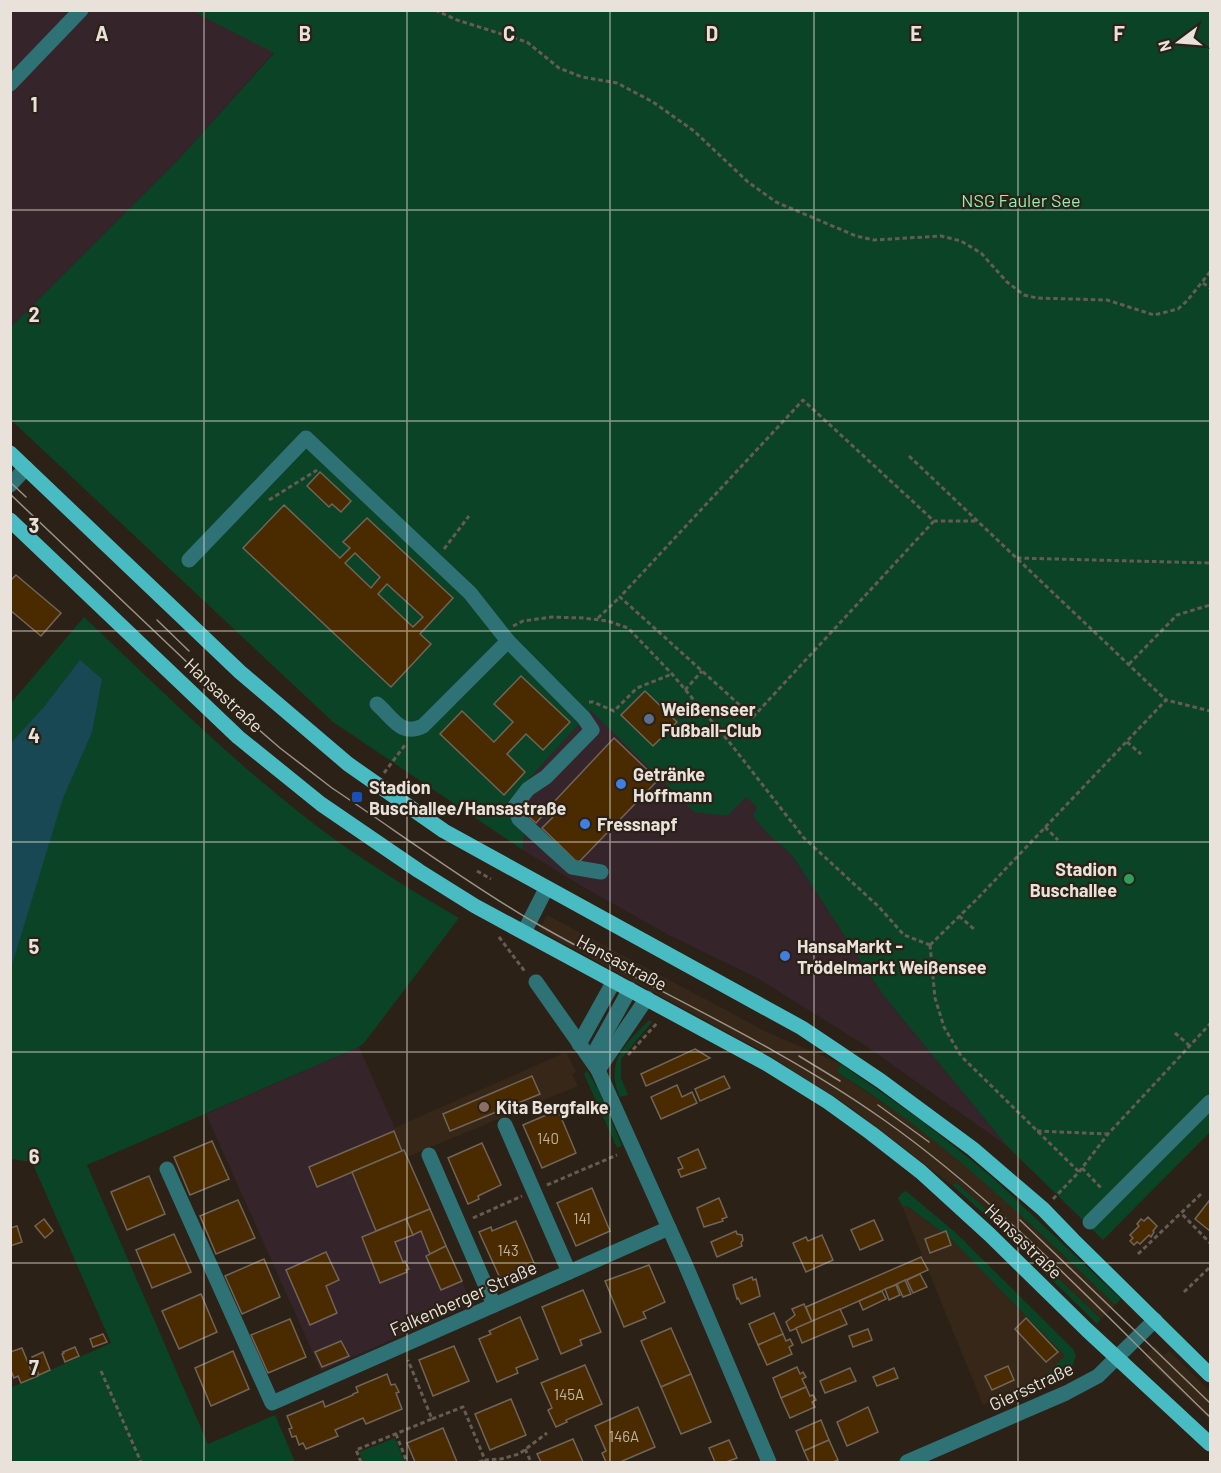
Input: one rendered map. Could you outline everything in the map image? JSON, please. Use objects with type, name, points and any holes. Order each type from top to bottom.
[{"type":"main road","name":"Hansastraße","points":[[10,453],[240,672],[322,744],[444,831],[802,1028],[881,1081],[973,1149],[1043,1209],[1210,1375]]},
{"type":"main road","name":"Hansastraße","points":[[10,520],[238,737],[321,804],[475,906],[767,1064],[828,1102],[871,1133],[921,1172],[990,1235],[1210,1444]]},
{"type":"street","points":[[10,84],[81,10]]},
{"type":"street","points":[[189,560],[306,438],[470,593],[505,638],[569,703],[592,730],[546,777],[528,789],[515,806],[519,819],[572,867],[601,872]]},
{"type":"street","points":[[10,485],[27,468]]},
{"type":"street","points":[[377,704],[403,729],[414,730],[423,726],[505,638]]},
{"type":"street","points":[[524,932],[546,889]]},
{"type":"street","points":[[579,1044],[614,981]]},
{"type":"street","points":[[536,982],[595,1064],[770,1462]]},
{"type":"street","points":[[595,1064],[630,990]]},
{"type":"street","points":[[595,1064],[647,998]]},
{"type":"street","points":[[1090,1222],[1210,1102]]},
{"type":"street","points":[[505,1125],[569,1272]]},
{"type":"street","points":[[429,1155],[494,1305]]},
{"type":"street","name":"Falkenberger Straße","points":[[167,1168],[272,1403],[669,1228]]},
{"type":"street","name":"Giersstraße","points":[[907,1462],[1066,1393],[1098,1376],[1155,1320]]},
{"type":"path","points":[[435,10],[457,20],[527,42],[559,68],[582,77],[617,83],[644,98],[694,131],[748,182],[776,202],[856,236],[874,240],[916,236],[962,241],[981,253],[1007,282],[1024,295],[1036,298],[1107,300],[1155,315],[1178,309],[1203,283],[1210,272]]},
{"type":"path","points":[[1203,283],[1210,288]]},
{"type":"path","points":[[598,618],[803,400],[934,520],[978,521]]},
{"type":"path","points":[[909,456],[1166,700],[1210,711]]},
{"type":"path","points":[[262,506],[296,482],[332,464]]},
{"type":"path","points":[[435,561],[469,516]]},
{"type":"path","points":[[620,597],[753,717],[934,520]]},
{"type":"path","points":[[1017,558],[1210,563]]},
{"type":"path","points":[[1129,664],[1177,615],[1210,605]]},
{"type":"path","points":[[505,638],[523,621],[552,617],[598,618],[628,628],[730,743],[804,838],[879,907],[904,935],[930,945]]},
{"type":"path","points":[[685,690],[702,671]]},
{"type":"path","points":[[569,703],[593,702],[614,711],[637,688],[672,675]]},
{"type":"path","points":[[930,945],[1166,700]]},
{"type":"path","points":[[384,774],[414,730]]},
{"type":"path","points":[[1126,742],[1140,754]]},
{"type":"path","points":[[1045,827],[1058,840]]},
{"type":"path","points":[[477,871],[491,879]]},
{"type":"path","points":[[959,916],[974,929]]},
{"type":"path","points":[[495,932],[529,977],[536,982]]},
{"type":"path","points":[[930,945],[935,998],[944,1027],[962,1056],[1037,1131],[1101,1188]]},
{"type":"path","points":[[625,1059],[658,1021]]},
{"type":"path","points":[[1058,1194],[1080,1170],[1107,1134],[1210,1024]]},
{"type":"path","points":[[1175,1033],[1190,1046]]},
{"type":"path","points":[[1037,1131],[1107,1134]]},
{"type":"path","points":[[1138,1254],[1201,1194]]},
{"type":"path","points":[[1181,1213],[1210,1243]]},
{"type":"path","points":[[1184,1292],[1210,1267]]},
{"type":"path","points":[[406,1355],[432,1419]]},
{"type":"path","points":[[101,1371],[141,1462]]},
{"type":"path","points":[[361,1462],[356,1450],[463,1407],[485,1460]]},
{"type":"path","points":[[478,1462],[509,1457],[547,1433]]},
{"type":"path","points":[[396,1434],[408,1462]]},
{"type":"path","points":[[525,1449],[531,1462]]},
{"type":"shaded area","points":[[11,11],[192,11],[274,52],[179,159],[11,327]]},
{"type":"shaded area","points":[[591,711],[746,796],[770,819],[883,995],[1007,1146],[866,1046],[759,979],[667,934],[523,850],[527,781]]},
{"type":"shaded area","points":[[547,915],[767,1032],[841,1064],[837,1072],[903,1116],[982,1178],[1115,1305],[1101,1319],[957,1183],[953,1186],[854,1110],[767,1054],[539,930]]},
{"type":"shaded area","points":[[359,1047],[472,1304],[321,1371],[206,1114]]},
{"type":"shaded area","name":"Kita Bergfalke","points":[[566,1052],[576,1072],[572,1074],[578,1086],[407,1157],[394,1128]]},
{"type":"shaded area","points":[[902,1206],[907,1206],[942,1232],[946,1231],[948,1236],[1066,1356],[1040,1380],[983,1405]]},
{"type":"shaded area","points":[[1155,1346],[1164,1355],[1169,1351],[1210,1391],[1210,1420],[1144,1357]]},
{"type":"green space","name":"NSG Fauler See","points":[[192,11],[1210,11],[1210,1132],[1103,1240],[1007,1146],[883,995],[792,855],[766,832],[753,816],[757,807],[746,797],[727,816],[694,812],[591,711],[527,781],[523,850],[333,722],[11,420],[11,327],[179,159],[274,53]]},
{"type":"green space","points":[[84,617],[196,724],[284,800],[331,837],[403,885],[459,918],[359,1047],[87,1165],[208,1444],[275,1415],[295,1462],[11,1462],[10,1388],[111,1343],[32,1162],[10,1159],[11,703]]},
{"type":"green space","points":[[649,1020],[652,1022],[621,1059],[621,1078],[628,1095],[620,1097],[616,1084],[616,1063],[625,1045]]},
{"type":"green space","points":[[841,1064],[922,1121],[992,1177],[1121,1299],[1115,1305],[1049,1241],[948,1152],[875,1097],[837,1072]]},
{"type":"green space","points":[[587,1071],[598,1089],[622,1146],[617,1148],[584,1074]]},
{"type":"green space","points":[[956,1182],[1101,1319],[1097,1324],[953,1186]]},
{"type":"green space","points":[[906,1191],[955,1232],[1073,1349],[1076,1356],[1072,1367],[1061,1374],[1040,1380],[1065,1356],[948,1236],[946,1231],[942,1232],[907,1206],[902,1206],[898,1198]]},
{"type":"green space","points":[[395,1438],[405,1462],[363,1462],[359,1452]]},
{"type":"water","points":[[80,660],[102,679],[92,732],[63,798],[11,968],[11,743],[44,707]]},
{"type":"building","points":[[320,472],[351,501],[341,512],[332,504],[329,507],[307,486]]},
{"type":"building","points":[[284,505],[340,558],[350,548],[343,542],[367,518],[453,598],[420,634],[431,644],[391,687],[243,548]],"holes":[[[355,553],[380,577],[371,588],[345,563]],[[387,584],[423,617],[413,627],[378,594]]]},
{"type":"building","points":[[16,575],[61,613],[41,636],[10,610],[10,581]]},
{"type":"building","points":[[521,676],[570,722],[543,750],[526,734],[507,754],[525,772],[504,795],[440,734],[462,711],[494,742],[513,722],[494,704]]},
{"type":"building","name":"Weißenseer Fußball-Club","points":[[645,691],[677,722],[653,746],[621,715]]},
{"type":"building","points":[[614,738],[658,780],[578,863],[542,828],[559,811],[552,804]]},
{"type":"building","points":[[536,805],[545,813],[536,823],[527,815]]},
{"type":"building","points":[[695,1049],[710,1058],[646,1086],[641,1074]]},
{"type":"building","points":[[532,1076],[540,1094],[450,1131],[443,1114]]},
{"type":"building","points":[[724,1076],[730,1088],[700,1101],[695,1089]]},
{"type":"building","points":[[677,1085],[682,1097],[692,1092],[697,1103],[661,1119],[651,1097]]},
{"type":"building","points":[[558,1110],[576,1153],[542,1168],[523,1125]]},
{"type":"building","points":[[394,1131],[402,1151],[317,1187],[309,1167]]},
{"type":"building","points":[[212,1141],[229,1179],[190,1195],[174,1157]]},
{"type":"building","points":[[482,1143],[501,1185],[478,1196],[479,1199],[468,1204],[448,1158]]},
{"type":"building","points":[[698,1149],[706,1168],[681,1177],[678,1170],[683,1168],[678,1158]]},
{"type":"building","points":[[404,1150],[430,1209],[376,1231],[352,1172]]},
{"type":"building","points":[[149,1176],[165,1214],[127,1230],[111,1192]]},
{"type":"building","points":[[592,1188],[610,1231],[576,1246],[557,1203]]},
{"type":"building","points":[[719,1198],[727,1217],[722,1219],[723,1221],[704,1227],[697,1208]]},
{"type":"building","points":[[238,1200],[255,1238],[216,1254],[200,1216]]},
{"type":"building","points":[[1210,1202],[1210,1231],[1195,1219]]},
{"type":"building","points":[[430,1209],[446,1246],[430,1254],[421,1231],[413,1235],[406,1219]]},
{"type":"building","points":[[1148,1217],[1157,1226],[1154,1232],[1151,1237],[1149,1235],[1140,1244],[1137,1242],[1134,1245],[1130,1241],[1133,1238],[1130,1235],[1139,1226],[1137,1224],[1141,1219],[1144,1221]]},
{"type":"building","points":[[44,1219],[53,1231],[45,1238],[35,1226]]},
{"type":"building","points":[[406,1219],[413,1235],[395,1242],[403,1262],[405,1261],[409,1269],[406,1270],[407,1272],[380,1283],[362,1237]]},
{"type":"building","points":[[874,1220],[883,1240],[860,1250],[851,1230]]},
{"type":"building","points":[[516,1221],[534,1263],[500,1278],[479,1232],[491,1227],[492,1231]]},
{"type":"building","points":[[17,1226],[22,1242],[10,1246],[10,1228]]},
{"type":"building","points":[[736,1231],[737,1234],[742,1235],[742,1246],[717,1257],[711,1242]]},
{"type":"building","points":[[946,1231],[951,1245],[930,1253],[925,1239]]},
{"type":"building","points":[[174,1234],[191,1272],[152,1288],[136,1250]]},
{"type":"building","points":[[822,1235],[833,1260],[806,1272],[793,1243],[806,1237],[808,1241]]},
{"type":"building","points":[[446,1246],[462,1281],[441,1290],[426,1256]]},
{"type":"building","points":[[326,1252],[339,1280],[326,1286],[337,1313],[310,1325],[286,1270]]},
{"type":"building","points":[[921,1257],[928,1270],[812,1322],[806,1307]]},
{"type":"building","points":[[264,1259],[280,1297],[242,1314],[225,1276]]},
{"type":"building","points":[[649,1265],[665,1302],[643,1312],[646,1318],[624,1327],[605,1281]]},
{"type":"building","points":[[920,1274],[927,1287],[913,1293],[907,1280]]},
{"type":"building","points":[[752,1277],[753,1280],[756,1279],[760,1296],[741,1304],[733,1285]]},
{"type":"building","points":[[905,1280],[911,1294],[903,1297],[897,1284]]},
{"type":"building","points":[[896,1285],[900,1295],[889,1300],[885,1289]]},
{"type":"building","points":[[583,1290],[601,1332],[580,1340],[582,1345],[561,1354],[542,1307]]},
{"type":"building","points":[[882,1291],[886,1299],[863,1310],[859,1301]]},
{"type":"building","points":[[201,1294],[217,1332],[179,1349],[162,1311]]},
{"type":"building","points":[[804,1304],[812,1322],[790,1331],[786,1322],[795,1315],[792,1309]]},
{"type":"building","points":[[840,1309],[847,1324],[802,1343],[796,1328]]},
{"type":"building","points":[[774,1313],[783,1334],[758,1345],[749,1324]]},
{"type":"building","points":[[520,1317],[538,1359],[516,1368],[518,1373],[497,1382],[479,1339],[491,1334],[489,1331]]},
{"type":"building","points":[[1026,1318],[1058,1352],[1046,1362],[1015,1329]]},
{"type":"building","points":[[290,1319],[306,1357],[268,1373],[251,1335]]},
{"type":"building","points":[[671,1328],[691,1374],[661,1387],[641,1341]]},
{"type":"building","points":[[868,1329],[872,1340],[853,1347],[849,1336]]},
{"type":"building","points":[[103,1334],[107,1342],[93,1347],[90,1339]]},
{"type":"building","points":[[783,1334],[786,1341],[790,1339],[793,1345],[789,1347],[792,1354],[767,1365],[758,1345]]},
{"type":"building","points":[[341,1341],[349,1356],[322,1367],[315,1352]]},
{"type":"building","points":[[454,1346],[469,1381],[433,1396],[419,1360]]},
{"type":"building","points":[[75,1347],[79,1356],[65,1362],[63,1352]]},
{"type":"building","points":[[22,1348],[31,1370],[34,1369],[38,1376],[21,1383],[18,1376],[14,1378],[10,1368],[10,1352]]},
{"type":"building","points":[[233,1351],[249,1389],[211,1406],[195,1368]]},
{"type":"building","points":[[43,1352],[50,1370],[39,1375],[32,1357]]},
{"type":"building","points":[[585,1365],[602,1404],[556,1427],[548,1410],[552,1408],[541,1383]]},
{"type":"building","points":[[1008,1366],[1014,1380],[992,1390],[985,1376]]},
{"type":"building","points":[[797,1367],[800,1374],[803,1372],[806,1377],[802,1379],[806,1387],[781,1398],[773,1378]]},
{"type":"building","points":[[850,1368],[856,1381],[825,1393],[820,1381]]},
{"type":"building","points":[[894,1368],[898,1378],[877,1386],[873,1377]]},
{"type":"building","points":[[387,1374],[391,1385],[395,1384],[399,1392],[396,1393],[402,1409],[366,1424],[363,1418],[335,1430],[338,1436],[306,1449],[303,1443],[299,1445],[296,1436],[292,1437],[289,1429],[292,1428],[287,1416],[323,1401],[325,1407],[358,1392],[356,1387]]},
{"type":"building","points":[[691,1374],[711,1422],[681,1434],[661,1387]]},
{"type":"building","points":[[806,1387],[810,1396],[813,1395],[816,1400],[812,1402],[815,1407],[790,1418],[781,1398]]},
{"type":"building","points":[[511,1399],[526,1435],[490,1450],[475,1414]]},
{"type":"building","points":[[638,1407],[655,1447],[620,1462],[606,1462],[602,1453],[606,1451],[595,1426]]},
{"type":"building","points":[[868,1407],[878,1432],[847,1446],[837,1422]]},
{"type":"building","points":[[821,1420],[829,1440],[804,1451],[796,1431]]},
{"type":"building","points":[[443,1428],[457,1462],[415,1462],[407,1443]]},
{"type":"building","points":[[573,1439],[583,1462],[541,1462],[537,1454]]},
{"type":"building","points":[[729,1440],[737,1458],[726,1462],[715,1462],[709,1448]]},
{"type":"building","points":[[829,1440],[838,1460],[809,1462],[804,1451]]},
{"type":"tram line","points":[[10,482],[26,497]]},
{"type":"tram line","points":[[10,494],[251,723],[332,788],[507,906],[576,946],[799,1065],[884,1120],[928,1152],[1012,1224],[1210,1417]]},
{"type":"tram line","points":[[157,620],[189,651]]},
{"type":"tram line","points":[[799,1056],[840,1081]]},
{"type":"tram line","points":[[878,1105],[929,1142]]},
{"type":"tram line","points":[[1020,1220],[1210,1403]]},
{"type":"place","name":"Weißenseer Fußball-Club","points":[[649,719]]},
{"type":"place","name":"Getränke Hoffmann","points":[[621,784]]},
{"type":"place","name":"Stadion Buschallee/Hansastraße","points":[[357,797]]},
{"type":"place","name":"Fressnapf","points":[[585,824]]},
{"type":"place","name":"Stadion Buschallee","points":[[1129,879]]},
{"type":"place","name":"HansaMarkt - Trödelmarkt Weißensee","points":[[785,956]]},
{"type":"place","name":"Kita Bergfalke","points":[[484,1107]]}]
